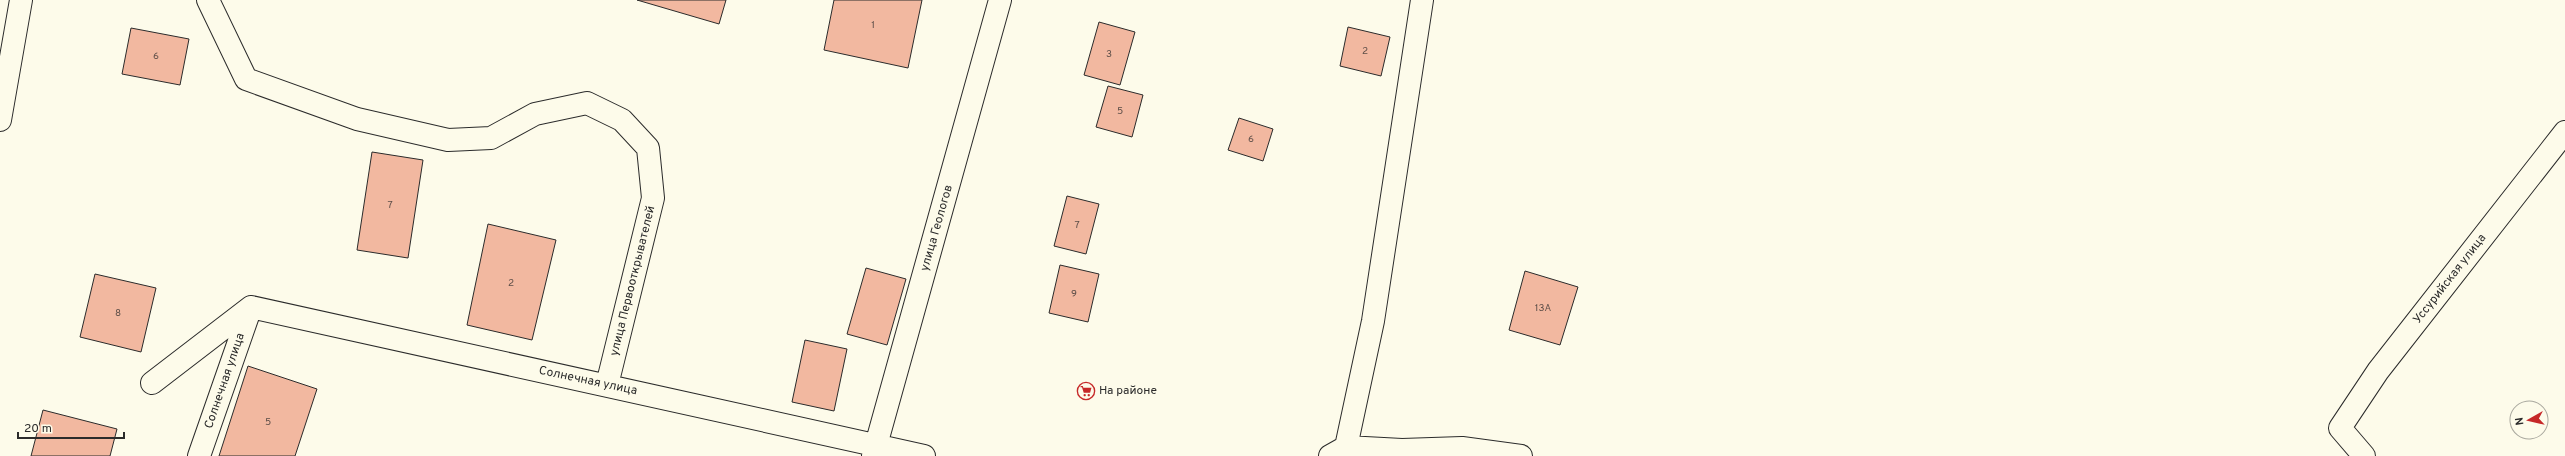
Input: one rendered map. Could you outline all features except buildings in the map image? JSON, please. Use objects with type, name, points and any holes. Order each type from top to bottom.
[{"type":"street","points":[[0,120],[21,0]]},
{"type":"street","name":"улица Первооткрывателей","points":[[208,0],[246,79],[357,119],[448,140],[491,138],[535,114],[587,102],[622,120],[648,148],[653,198],[607,385]]},
{"type":"street","name":"улица Геологов","points":[[875,450],[1000,0]]},
{"type":"street","points":[[1422,0],[1373,321],[1338,451],[1462,448],[1521,456]]},
{"type":"street","name":"Уссурийская улица","points":[[2364,456],[2340,428],[2378,371],[2565,132]]},
{"type":"street","name":"Солнечная улица","points":[[198,456],[251,307]]},
{"type":"street","name":"Солнечная улица","points":[[152,383],[251,307],[607,385],[875,450],[924,456]]},
{"type":"place","name":"На районе","points":[[1086,391]]}]
